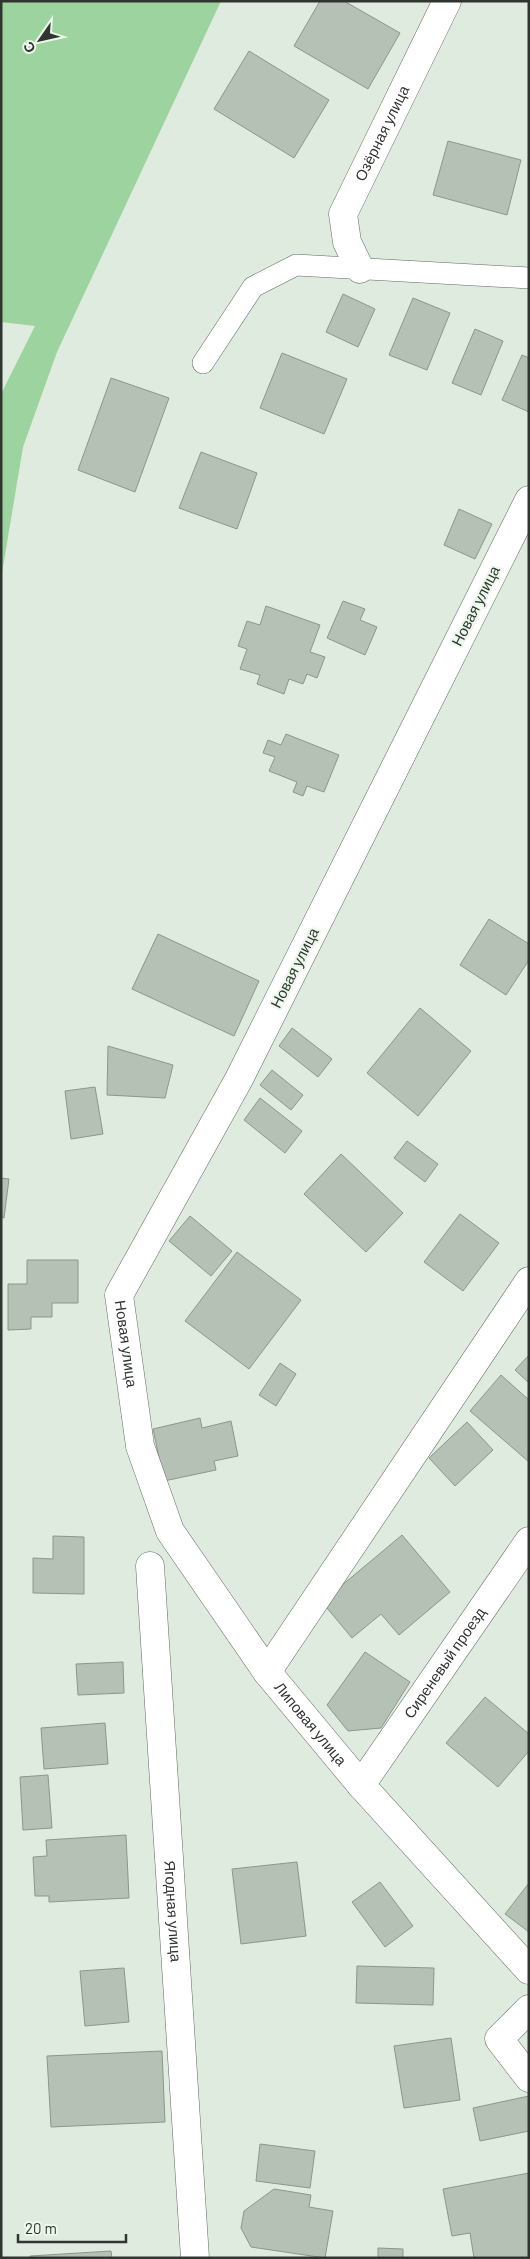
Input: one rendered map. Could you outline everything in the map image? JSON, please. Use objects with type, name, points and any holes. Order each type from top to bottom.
[{"type":"street","name":"Озёрная улица","points":[[360,269],[347,242],[343,214],[447,1]]},
{"type":"street","name":"Новая улица","points":[[140,1446],[118,1296],[240,1079],[529,500]]},
{"type":"street","points":[[267,1672],[529,1281]]},
{"type":"street","name":"Липовая улица","points":[[140,1446],[170,1530],[267,1672],[361,1785],[529,1970]]},
{"type":"street","name":"Сиреневый проезд","points":[[361,1785],[529,1541]]},
{"type":"street","name":"Ягодная улица","points":[[150,1566],[195,2258]]},
{"type":"street","points":[[529,2009],[499,2039],[529,2078]]},
{"type":"lane","points":[[203,363],[253,287],[296,265],[529,278]]},
{"type":"green space","points":[[1,1],[221,1],[57,352],[23,447],[1,579],[1,394],[35,326],[1,322]]},
{"type":"building","points":[[320,1],[344,1],[400,33],[368,89],[294,46]]},
{"type":"building","points":[[249,51],[329,100],[294,158],[214,109]]},
{"type":"building","points":[[448,141],[521,160],[507,215],[433,195]]},
{"type":"building","points":[[343,294],[375,309],[358,347],[326,332]]},
{"type":"building","points":[[413,298],[450,313],[427,370],[389,355]]},
{"type":"building","points":[[475,329],[503,341],[481,395],[452,383]]},
{"type":"building","points":[[282,353],[347,379],[324,434],[260,408]]},
{"type":"building","points":[[522,355],[529,358],[529,412],[502,400]]},
{"type":"building","points":[[111,378],[169,398],[135,492],[78,470]]},
{"type":"building","points":[[201,452],[257,473],[237,529],[179,508]]},
{"type":"building","points":[[459,509],[492,524],[475,559],[444,545]]},
{"type":"building","points":[[343,601],[365,609],[360,620],[377,627],[365,655],[327,638]]},
{"type":"building","points":[[266,606],[320,625],[310,652],[325,657],[317,678],[307,674],[303,684],[289,679],[284,694],[257,684],[260,675],[240,669],[247,649],[238,646],[247,621],[260,625]]},
{"type":"building","points":[[286,734],[339,755],[324,792],[307,786],[303,796],[293,792],[297,782],[269,771],[275,757],[263,753],[268,740],[281,745]]},
{"type":"building","points":[[489,919],[529,944],[529,960],[506,995],[460,965]]},
{"type":"building","points":[[158,934],[259,981],[234,1036],[132,989]]},
{"type":"building","points":[[420,1008],[471,1051],[418,1116],[367,1073]]},
{"type":"building","points":[[292,1028],[332,1059],[318,1077],[279,1046]]},
{"type":"building","points":[[108,1046],[173,1065],[165,1098],[107,1095]]},
{"type":"building","points":[[272,1070],[303,1095],[291,1110],[260,1085]]},
{"type":"building","points":[[95,1087],[103,1134],[71,1139],[65,1091]]},
{"type":"building","points":[[260,1098],[302,1131],[285,1153],[244,1120]]},
{"type":"building","points":[[407,1141],[438,1164],[425,1182],[394,1158]]},
{"type":"building","points":[[341,1154],[403,1213],[366,1252],[304,1194]]},
{"type":"building","points":[[1,1178],[9,1179],[4,1218],[1,1217]]},
{"type":"building","points":[[460,1214],[499,1243],[463,1291],[424,1262]]},
{"type":"building","points":[[190,1216],[232,1251],[211,1276],[169,1241]]},
{"type":"building","points":[[237,1252],[301,1300],[249,1369],[185,1321]]},
{"type":"building","points":[[27,1260],[78,1260],[78,1303],[52,1303],[52,1317],[31,1317],[31,1329],[8,1330],[8,1284],[27,1284]]},
{"type":"building","points":[[529,1355],[529,1383],[515,1370]]},
{"type":"building","points":[[280,1363],[296,1374],[276,1406],[259,1395]]},
{"type":"building","points":[[501,1375],[529,1400],[529,1462],[470,1411]]},
{"type":"building","points":[[200,1418],[202,1428],[231,1421],[238,1456],[214,1461],[216,1470],[164,1481],[153,1429]]},
{"type":"building","points":[[467,1422],[493,1450],[455,1486],[429,1458]]},
{"type":"building","points":[[402,1535],[450,1592],[399,1635],[381,1614],[352,1638],[322,1602]]},
{"type":"building","points":[[53,1536],[84,1537],[84,1594],[33,1593],[33,1558],[53,1559]]},
{"type":"building","points":[[365,1652],[410,1682],[381,1728],[348,1731],[327,1705]]},
{"type":"building","points":[[123,1662],[124,1693],[78,1695],[76,1664]]},
{"type":"building","points":[[485,1697],[529,1734],[529,1751],[498,1787],[446,1743]]},
{"type":"building","points":[[105,1723],[108,1764],[44,1769],[41,1728]]},
{"type":"building","points":[[48,1775],[52,1828],[23,1830],[20,1777]]},
{"type":"building","points":[[126,1835],[129,1898],[49,1902],[49,1896],[35,1896],[33,1857],[47,1856],[46,1840]]},
{"type":"building","points":[[297,1862],[306,1936],[241,1944],[232,1869]]},
{"type":"building","points":[[380,1882],[413,1926],[385,1947],[352,1902]]},
{"type":"building","points":[[529,1883],[529,1932],[505,1914]]},
{"type":"building","points":[[357,1966],[434,1968],[433,2005],[356,2003]]},
{"type":"building","points":[[124,1968],[129,2022],[85,2026],[80,1971]]},
{"type":"building","points":[[451,2038],[460,2100],[404,2108],[394,2046]]},
{"type":"building","points":[[162,2051],[165,2122],[51,2127],[47,2056]]},
{"type":"building","points":[[529,2096],[529,2131],[480,2141],[473,2108]]},
{"type":"building","points":[[260,2144],[315,2151],[310,2188],[256,2181]]},
{"type":"building","points":[[529,2173],[529,2258],[474,2258],[470,2233],[452,2236],[443,2189]]},
{"type":"building","points":[[274,2189],[311,2195],[309,2207],[333,2211],[325,2258],[251,2247],[241,2228],[244,2211]]},
{"type":"building","points":[[378,2248],[403,2249],[403,2258],[378,2258]]},
{"type":"building","points":[[111,2251],[112,2258],[30,2258],[30,2256]]}]
